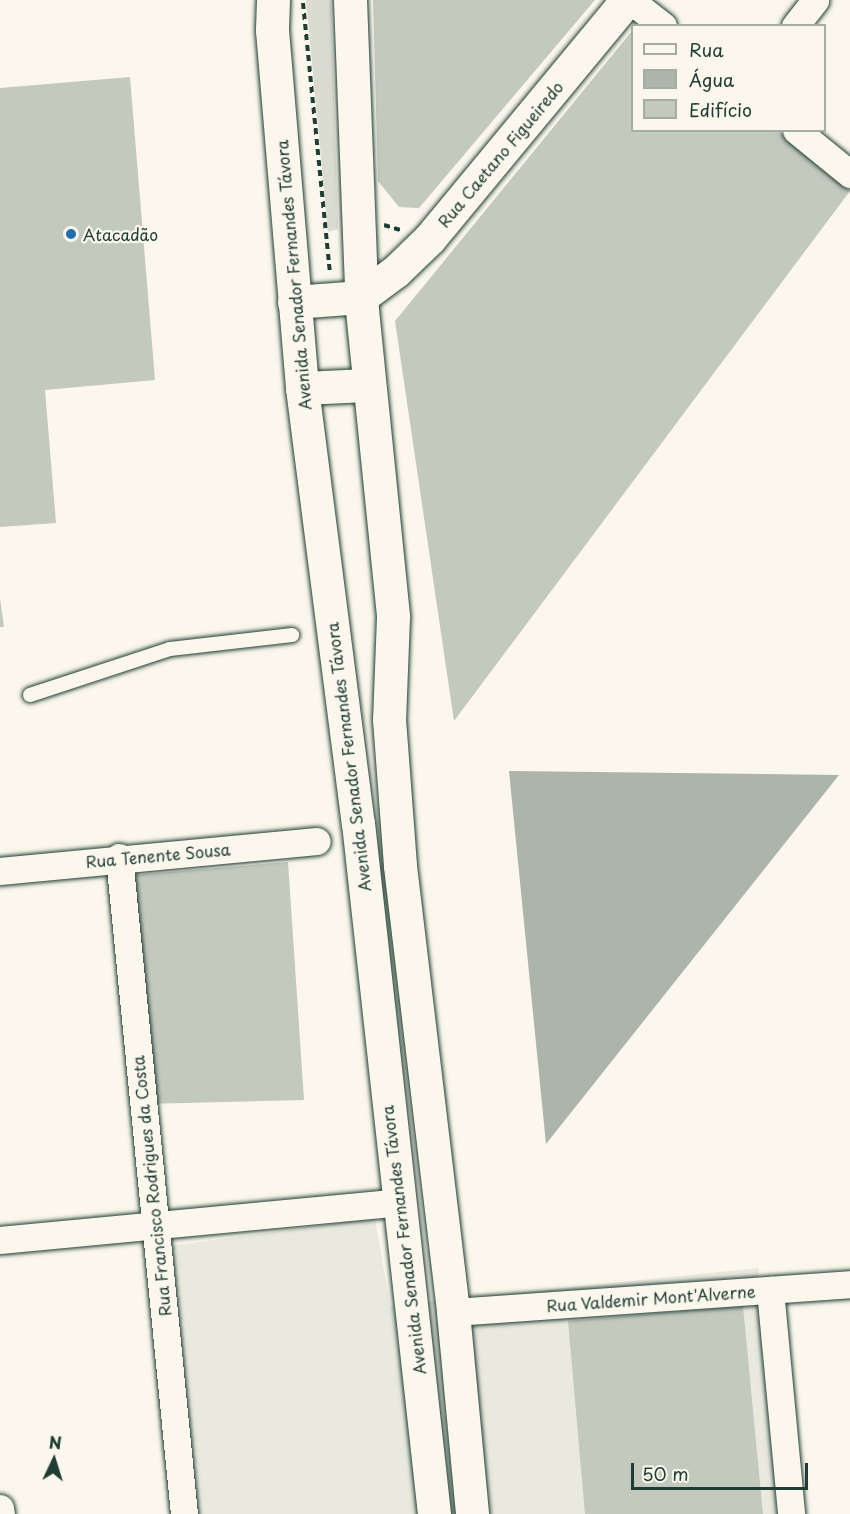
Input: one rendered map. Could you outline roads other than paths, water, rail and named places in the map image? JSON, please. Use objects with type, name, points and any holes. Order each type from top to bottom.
[{"type":"main road","name":"Avenida Senador Fernandes Távora","points":[[273,0],[273,41],[302,388],[358,823],[434,1514]]},
{"type":"main road","points":[[350,0],[347,299],[368,385],[393,617],[389,719],[400,866],[453,1312],[472,1514]]},
{"type":"main road","name":"Rua Caetano Figueiredo","points":[[347,299],[396,271],[430,238],[629,0]]},
{"type":"main road","points":[[294,302],[347,299]]},
{"type":"main road","points":[[302,388],[368,385]]},
{"type":"street","points":[[629,0],[660,24]]},
{"type":"street","points":[[797,24],[815,0]]},
{"type":"street","points":[[798,132],[850,174]]},
{"type":"street","name":"Rua Tenente Sousa","points":[[0,871],[119,857],[317,841]]},
{"type":"street","name":"Rua Francisco Rodrigues da Costa","points":[[119,857],[184,1514]]},
{"type":"street","points":[[0,1240],[155,1228],[399,1202]]},
{"type":"street","name":"Rua Valdemir Mont'Alverne","points":[[453,1312],[850,1284]]},
{"type":"street","points":[[770,1290],[791,1514]]},
{"type":"street","points":[[0,1508],[1,1514]]},
{"type":"lane","points":[[30,695],[170,649],[292,635]]},
{"type":"water","points":[[509,771],[839,775],[546,1144]]},
{"type":"place","name":"Atacadão","points":[[71,234]]}]
